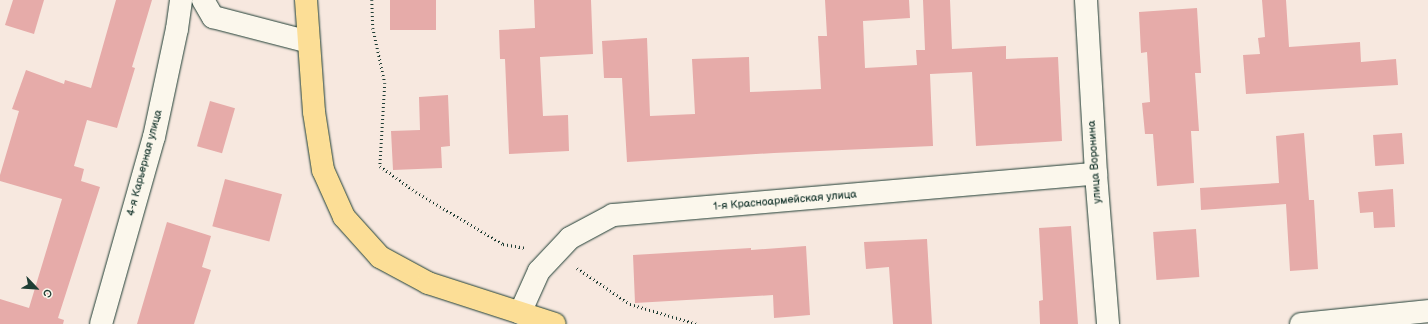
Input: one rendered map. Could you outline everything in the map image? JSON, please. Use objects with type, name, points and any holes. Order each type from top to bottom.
[{"type":"main road","points":[[306,0],[314,112],[323,170],[344,217],[380,257],[428,283],[555,324]]},
{"type":"street","name":"4-я Карьерная улица","points":[[101,324],[154,137],[177,29],[181,0]]},
{"type":"street","points":[[203,0],[213,16],[309,42]]},
{"type":"street","name":"улица Воронина","points":[[1086,0],[1096,174],[1108,324]]},
{"type":"street","name":"1-я Красноармейская улица","points":[[520,313],[539,271],[570,238],[613,215],[1096,174]]},
{"type":"street","points":[[1301,324],[1428,310]]},
{"type":"path","points":[[372,0],[373,28],[385,83],[380,166],[416,192],[503,244],[556,253],[630,304],[697,324]]},
{"type":"building","points":[[13,0],[44,0],[34,34],[5,25]]},
{"type":"building","points":[[116,0],[152,0],[132,67],[135,68],[117,128],[87,120],[74,166],[84,169],[81,181],[100,187],[58,318],[64,320],[63,324],[0,324],[0,299],[29,308],[62,199],[0,181],[0,175],[19,111],[12,109],[26,70],[64,84],[65,80],[91,88]]},
{"type":"building","points":[[390,0],[436,0],[436,30],[390,30]]},
{"type":"building","points":[[534,0],[591,0],[593,54],[540,57],[543,116],[568,115],[569,151],[509,154],[505,59],[500,59],[499,30],[535,28]]},
{"type":"building","points":[[825,0],[909,0],[910,18],[863,21],[865,68],[917,65],[916,50],[925,50],[923,0],[950,0],[952,49],[1006,46],[1006,59],[1058,57],[1062,141],[976,146],[972,72],[930,74],[933,146],[774,153],[627,162],[622,78],[604,78],[602,41],[647,38],[650,116],[695,114],[692,59],[749,57],[750,92],[821,89],[818,36],[827,36]]},
{"type":"building","points":[[1262,0],[1286,0],[1289,47],[1360,42],[1361,62],[1396,59],[1398,85],[1246,94],[1243,55],[1260,54],[1258,38],[1265,37]]},
{"type":"building","points":[[1197,8],[1201,73],[1195,73],[1199,131],[1191,131],[1194,183],[1157,186],[1153,134],[1145,134],[1142,103],[1150,102],[1147,52],[1141,53],[1139,12]]},
{"type":"building","points":[[448,95],[450,146],[441,147],[442,168],[393,170],[391,131],[420,130],[419,97]]},
{"type":"building","points":[[210,101],[235,108],[222,153],[197,146]]},
{"type":"building","points":[[1304,133],[1309,200],[1314,200],[1318,269],[1290,271],[1286,204],[1201,210],[1200,188],[1279,183],[1276,136]]},
{"type":"building","points":[[1402,133],[1404,164],[1375,166],[1373,135]]},
{"type":"building","points":[[225,179],[282,194],[269,242],[212,226]]},
{"type":"building","points":[[1393,189],[1395,227],[1374,228],[1373,212],[1360,213],[1358,192]]},
{"type":"building","points":[[167,222],[211,236],[202,267],[211,270],[194,324],[137,324]]},
{"type":"building","points":[[1071,226],[1078,324],[1040,324],[1039,301],[1043,300],[1039,228]]},
{"type":"building","points":[[1196,229],[1199,277],[1156,280],[1153,232]]},
{"type":"building","points":[[927,239],[932,324],[893,324],[889,267],[866,269],[864,242]]},
{"type":"building","points":[[806,246],[810,315],[774,318],[773,295],[635,303],[633,255]]}]
